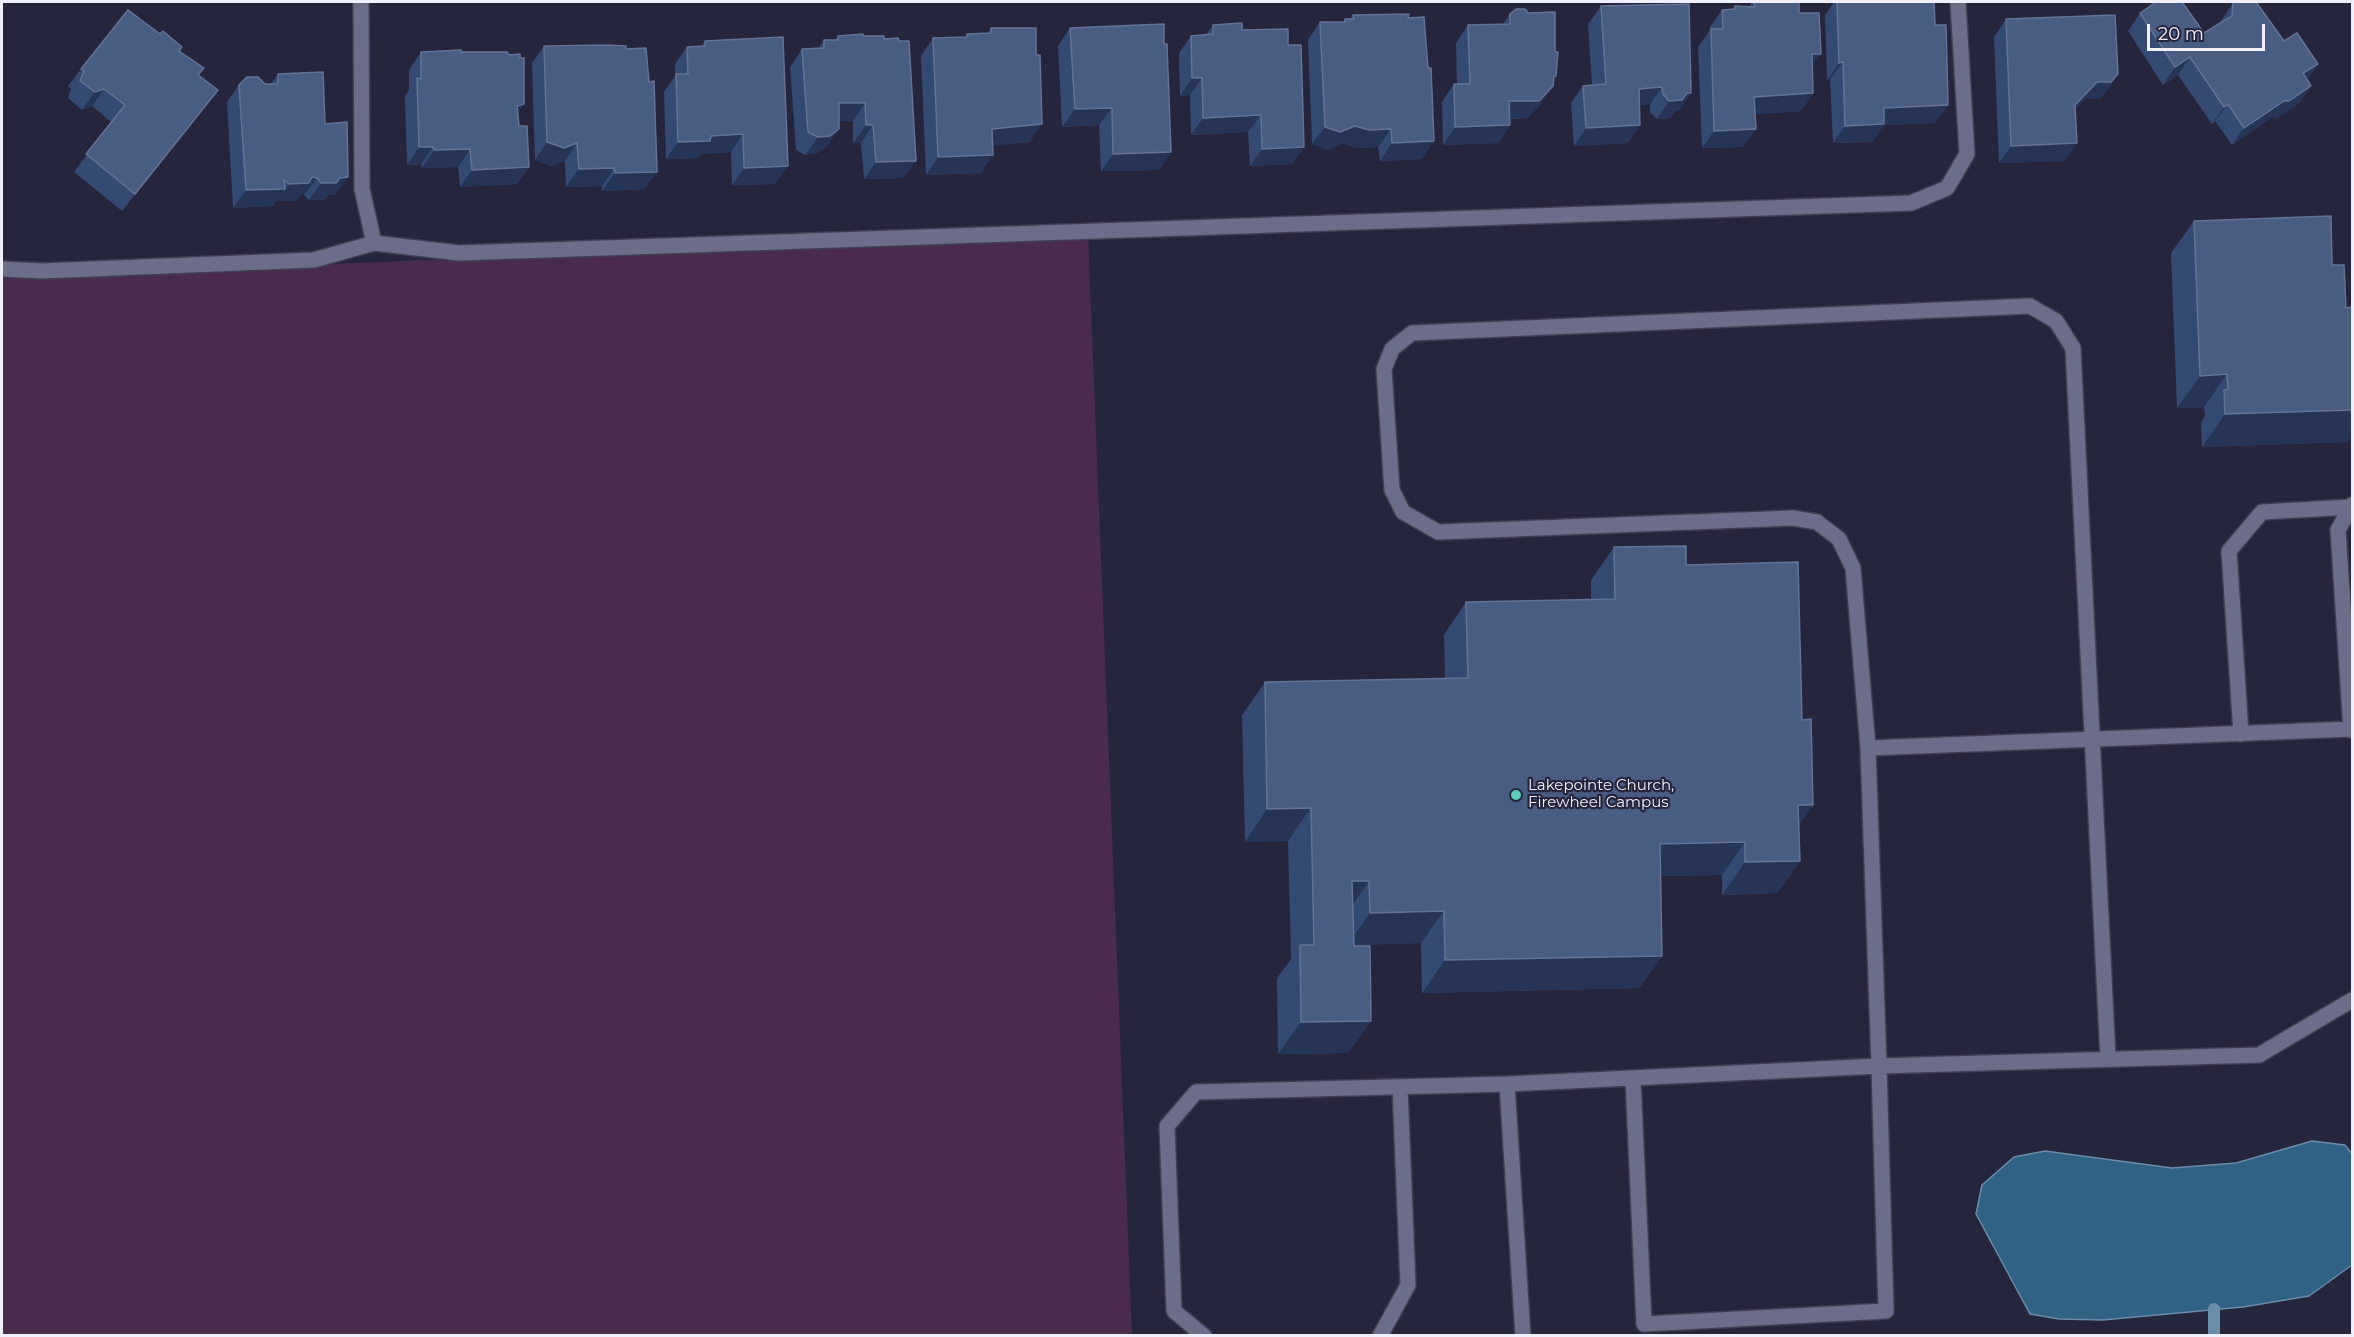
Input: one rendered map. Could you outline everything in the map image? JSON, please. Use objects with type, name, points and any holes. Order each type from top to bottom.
[{"type":"lane","points":[[361,2],[362,189],[374,243]]},
{"type":"lane","points":[[2,269],[42,271],[314,260],[374,243],[459,253],[1911,203],[1947,189],[1967,154],[1958,2]]},
{"type":"lane","points":[[1633,1078],[1644,1324],[1886,1311],[1868,748],[1853,568],[1839,539],[1817,522],[1793,518],[1438,532],[1403,512],[1392,490],[1384,369],[1392,349],[1412,333],[2030,306],[2056,321],[2073,348],[2108,1059]]},
{"type":"lane","points":[[1868,748],[2352,730],[2338,530],[2352,506]]},
{"type":"lane","points":[[2241,734],[2229,550],[2262,512],[2352,506]]},
{"type":"lane","points":[[1204,1335],[1174,1311],[1167,1126],[1196,1092],[1508,1084],[1879,1066],[2259,1055],[2352,999]]},
{"type":"lane","points":[[1508,1084],[1523,1335]]},
{"type":"lane","points":[[1380,1335],[1408,1285],[1400,1087]]},
{"type":"shaded area","points":[[1088,232],[1132,1335],[2,1335],[2,278]]},
{"type":"water","points":[[2312,1141],[2345,1145],[2352,1154],[2352,1265],[2309,1296],[2243,1307],[2103,1320],[2059,1319],[2030,1314],[1976,1214],[1982,1185],[2014,1157],[2045,1151],[2172,1168],[2236,1163]]},
{"type":"building","points":[[1754,2],[1799,2],[1799,13],[1819,13],[1821,54],[1812,54],[1813,93],[1754,97],[1756,129],[1714,131],[1711,29],[1723,29],[1722,10],[1735,9],[1735,6],[1755,7]]},
{"type":"building","points":[[1837,2],[1934,2],[1935,25],[1946,25],[1948,105],[1884,108],[1884,124],[1845,126],[1843,62],[1839,63]]},
{"type":"building","points":[[2156,2],[2182,2],[2204,33],[2232,16],[2233,3],[2256,2],[2284,41],[2297,33],[2318,64],[2303,73],[2311,86],[2244,128],[2228,104],[2224,107],[2190,57],[2175,67],[2140,13]]},
{"type":"building","points":[[1689,4],[1691,93],[1687,93],[1682,100],[1669,101],[1663,94],[1662,87],[1639,89],[1640,125],[1586,128],[1583,86],[1606,84],[1601,6]]},
{"type":"building","points":[[1516,9],[1525,9],[1528,13],[1555,12],[1555,52],[1558,52],[1553,86],[1539,101],[1509,101],[1510,125],[1455,127],[1454,84],[1470,84],[1468,25],[1510,24],[1510,14]]},
{"type":"building","points":[[128,10],[160,34],[163,31],[182,47],[179,51],[204,68],[198,75],[218,90],[135,194],[86,154],[125,105],[104,89],[95,92],[80,81],[84,71],[81,69]]},
{"type":"building","points":[[1409,14],[1408,18],[1424,17],[1428,68],[1431,68],[1434,141],[1392,143],[1391,129],[1369,130],[1355,126],[1340,132],[1325,127],[1320,22],[1345,22],[1345,19],[1354,19],[1353,15]]},
{"type":"building","points":[[2115,15],[2118,74],[2111,82],[2097,82],[2075,105],[2077,143],[2011,146],[2006,19]]},
{"type":"building","points":[[1242,23],[1242,30],[1288,29],[1288,45],[1301,45],[1304,147],[1262,149],[1261,115],[1203,118],[1202,78],[1192,78],[1191,36],[1213,34],[1213,25]]},
{"type":"building","points":[[1164,24],[1164,44],[1167,44],[1171,152],[1113,154],[1112,108],[1075,109],[1070,28]]},
{"type":"building","points":[[991,28],[1036,28],[1036,55],[1040,55],[1042,124],[992,129],[993,155],[938,157],[933,38],[967,37],[967,34],[991,33]]},
{"type":"building","points":[[863,34],[863,36],[884,36],[884,39],[898,38],[899,41],[909,41],[916,161],[876,162],[873,125],[866,125],[865,103],[839,103],[839,129],[830,136],[818,137],[808,132],[802,49],[824,48],[824,40],[838,40],[838,36]]},
{"type":"building","points":[[783,37],[788,166],[744,168],[743,134],[711,136],[710,141],[678,142],[676,74],[688,74],[687,47],[705,46],[705,41]]},
{"type":"building","points":[[544,46],[626,46],[626,49],[646,48],[649,82],[654,81],[657,172],[615,173],[614,168],[579,169],[577,143],[564,148],[547,142]]},
{"type":"building","points":[[461,50],[461,52],[507,52],[509,55],[520,54],[520,58],[524,58],[524,104],[517,106],[519,126],[527,126],[529,167],[472,170],[470,149],[434,150],[433,147],[419,147],[417,78],[421,79],[421,52]]},
{"type":"building","points":[[323,72],[325,124],[347,122],[348,177],[340,178],[336,183],[321,183],[317,178],[312,177],[309,183],[289,184],[284,180],[285,189],[246,190],[239,85],[247,77],[258,77],[265,84],[278,84],[278,74]]},
{"type":"building","points":[[2331,216],[2332,265],[2344,265],[2346,308],[2352,307],[2352,410],[2225,414],[2224,390],[2228,389],[2227,374],[2200,376],[2194,221]]},
{"type":"building","name":"Lakepointe Church, Firewheel Campus","points":[[1686,546],[1686,565],[1798,562],[1802,720],[1811,719],[1813,805],[1798,805],[1800,861],[1745,862],[1745,842],[1660,844],[1662,956],[1445,960],[1444,911],[1370,913],[1369,881],[1352,881],[1354,946],[1370,946],[1371,1021],[1301,1022],[1300,945],[1314,945],[1311,808],[1267,809],[1265,682],[1468,678],[1466,602],[1615,599],[1614,547]]},
{"type":"waterway","points":[[2214,1309],[2214,1336]]},
{"type":"place","name":"Lakepointe Church, Firewheel Campus","points":[[1516,795]]}]
